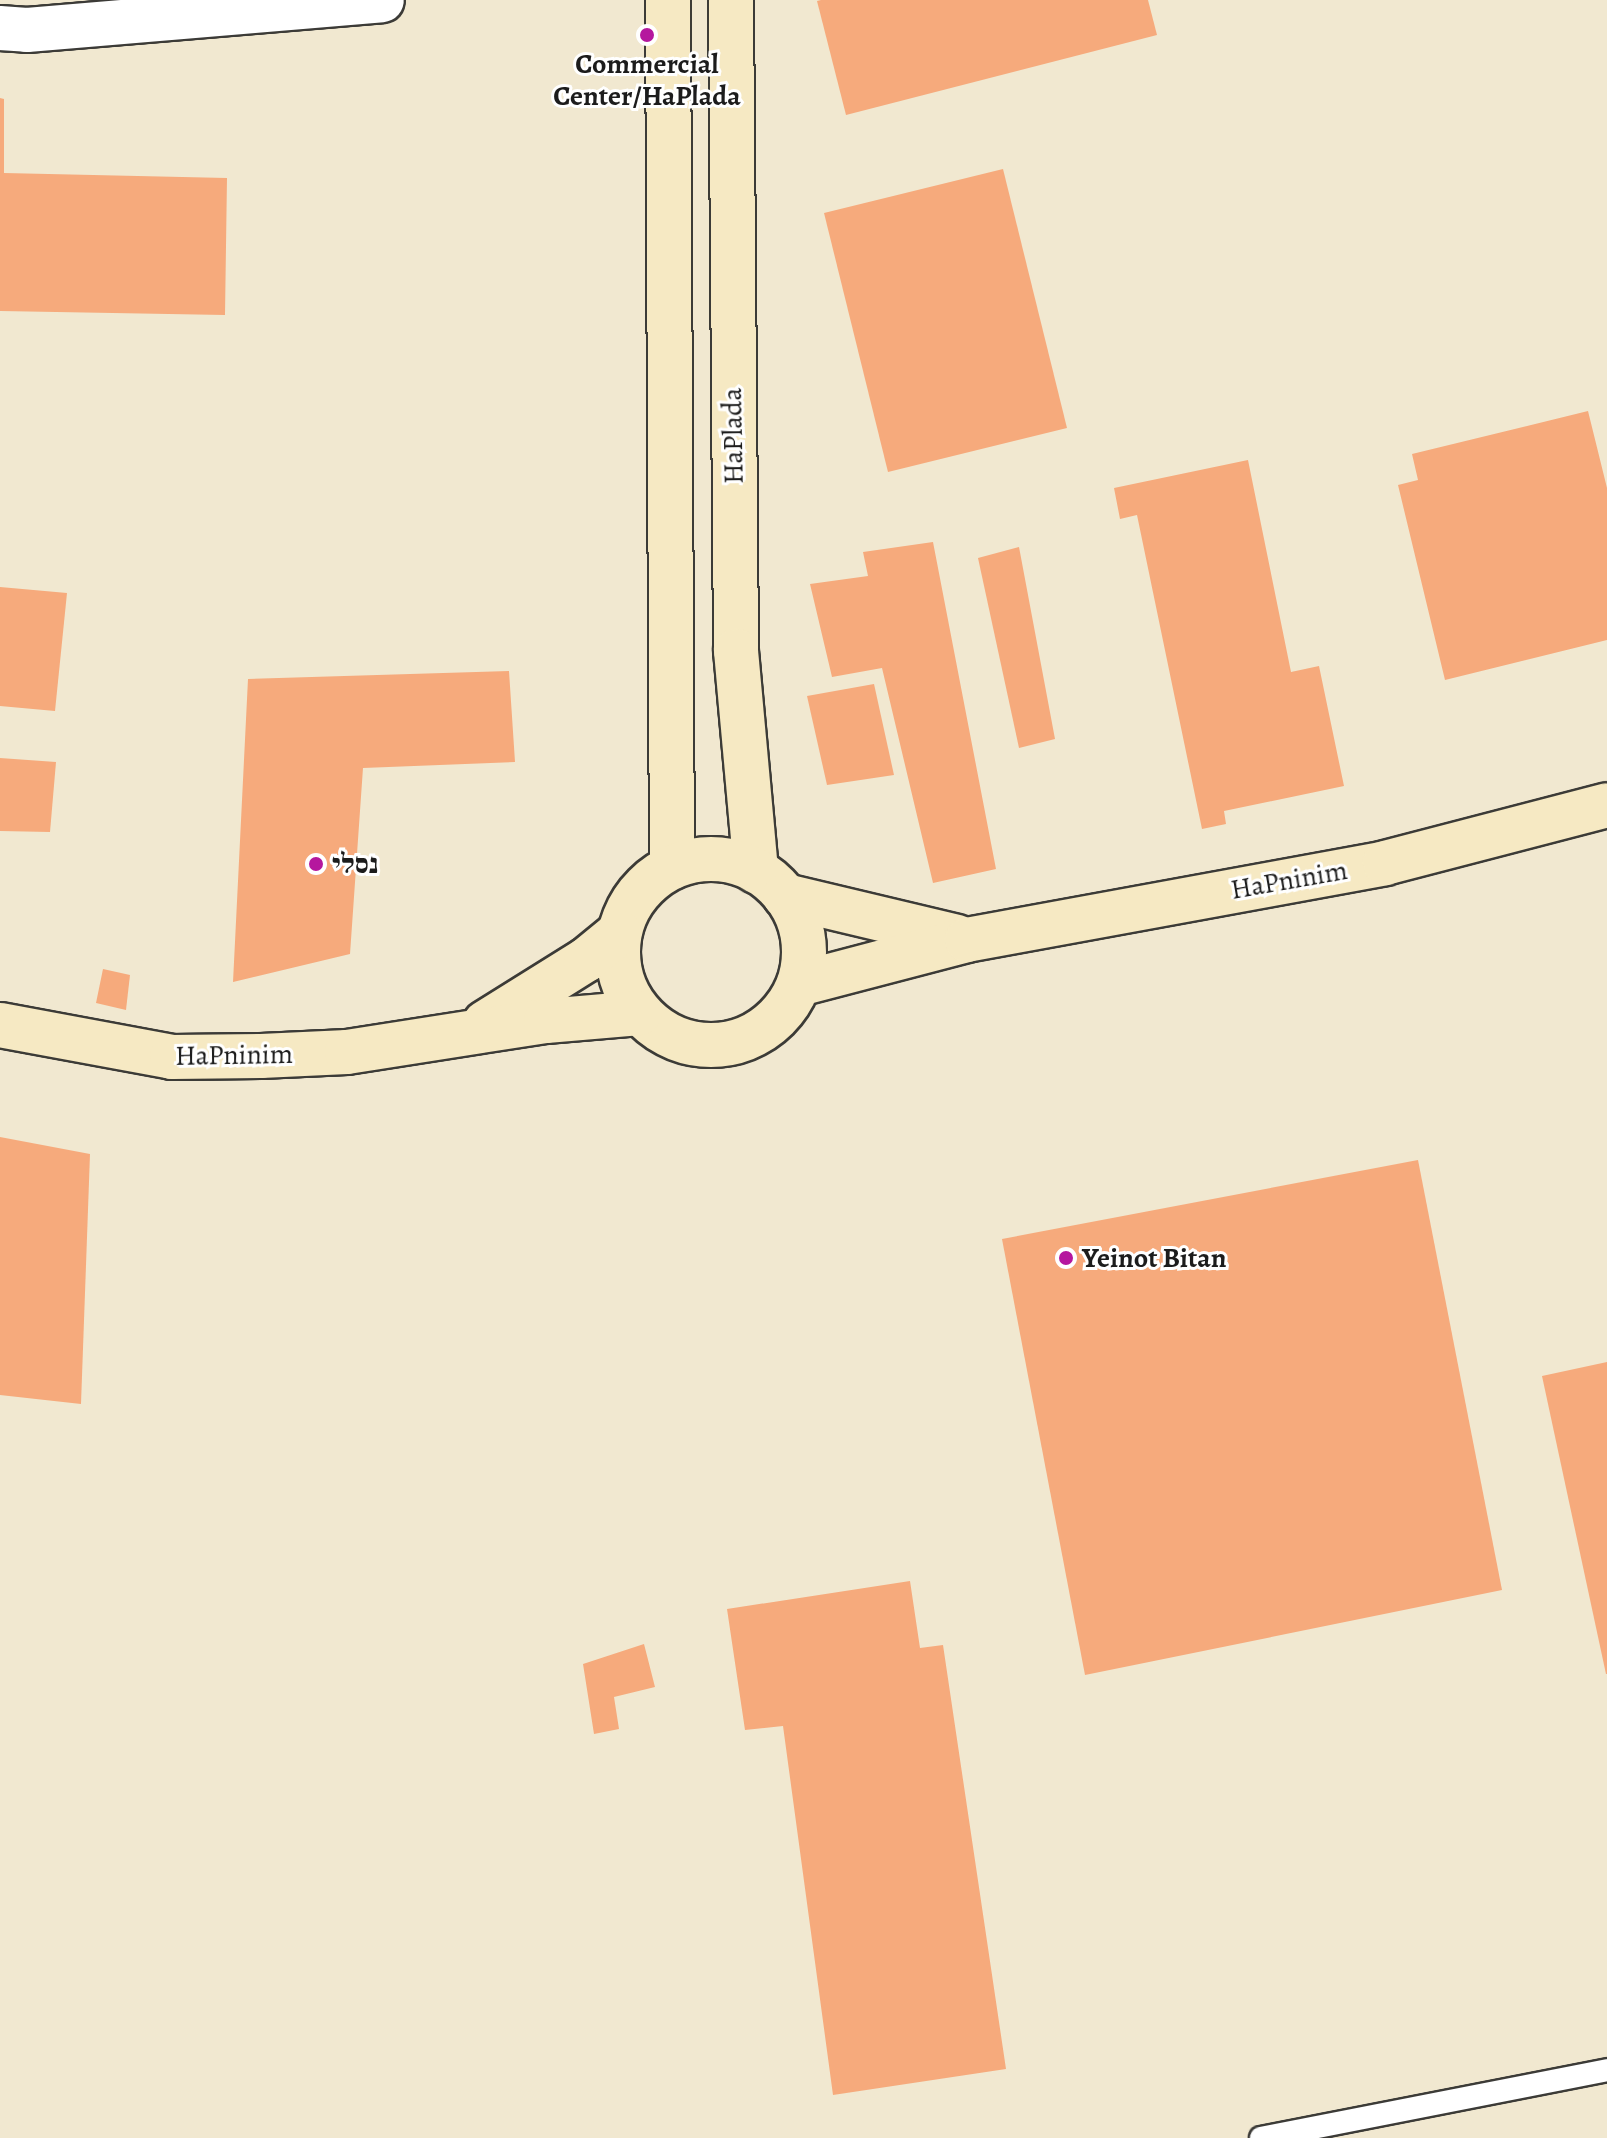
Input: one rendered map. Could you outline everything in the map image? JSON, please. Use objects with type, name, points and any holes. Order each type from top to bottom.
[{"type":"street","points":[[0,28],[27,30],[382,0]]},
{"type":"street","points":[[668,0],[672,867]]},
{"type":"street","name":"HaPlada","points":[[731,0],[736,651],[770,883]]},
{"type":"street","name":"HaPninim","points":[[799,984],[967,940],[1385,863],[1607,805]]},
{"type":"street","points":[[700,860],[729,861],[770,883],[799,923],[804,954],[799,984],[786,1008],[767,1027],[744,1040],[719,1046],[690,1044],[663,1033],[640,1013],[626,989],[619,933],[629,906],[647,884],[672,867],[700,860]]},
{"type":"street","name":"HaPninim","points":[[770,883],[967,940]]},
{"type":"street","name":"HaPninim","points":[[470,1032],[586,960],[619,933]]},
{"type":"street","name":"HaPninim","points":[[0,1025],[172,1057],[347,1052],[546,1021],[640,1013]]},
{"type":"lane","points":[[1261,2138],[1607,2070]]},
{"type":"building","points":[[1148,0],[1157,35],[846,115],[817,1]]},
{"type":"building","points":[[0,98],[4,99],[4,173],[227,178],[225,315],[0,311]]},
{"type":"building","points":[[1003,169],[1067,428],[888,472],[824,213]]},
{"type":"building","points":[[1588,411],[1607,488],[1607,640],[1445,680],[1398,485],[1418,480],[1412,454]]},
{"type":"building","points":[[1248,460],[1291,672],[1319,666],[1344,786],[1224,811],[1226,824],[1202,829],[1137,515],[1120,519],[1114,488]]},
{"type":"building","points":[[933,542],[996,869],[933,883],[882,668],[832,677],[810,584],[868,576],[863,552]]},
{"type":"building","points":[[1019,547],[1055,739],[1019,748],[978,558]]},
{"type":"building","points":[[0,587],[67,593],[55,711],[0,706]]},
{"type":"building","points":[[509,671],[515,762],[363,768],[350,954],[233,982],[248,679]]},
{"type":"building","points":[[874,684],[894,775],[827,785],[807,696]]},
{"type":"building","points":[[0,758],[56,762],[50,832],[0,831]]},
{"type":"building","points":[[103,969],[130,975],[126,1010],[96,1003]]},
{"type":"building","points":[[0,1137],[90,1154],[81,1404],[0,1395]]},
{"type":"building","points":[[1418,1160],[1502,1590],[1085,1675],[1002,1239]]},
{"type":"building","points":[[1607,1362],[1607,1674],[1606,1674],[1542,1376]]},
{"type":"building","points":[[910,1581],[920,1648],[943,1645],[1006,2069],[833,2095],[783,1726],[745,1730],[727,1609]]},
{"type":"building","points":[[644,1644],[655,1687],[614,1697],[619,1729],[594,1734],[583,1664]]},
{"type":"place","name":"Commercial Center/HaPlada","points":[[647,35]]},
{"type":"place","name":"נסלי","points":[[316,864]]},
{"type":"place","name":"Yeinot Bitan","points":[[1066,1258]]}]
